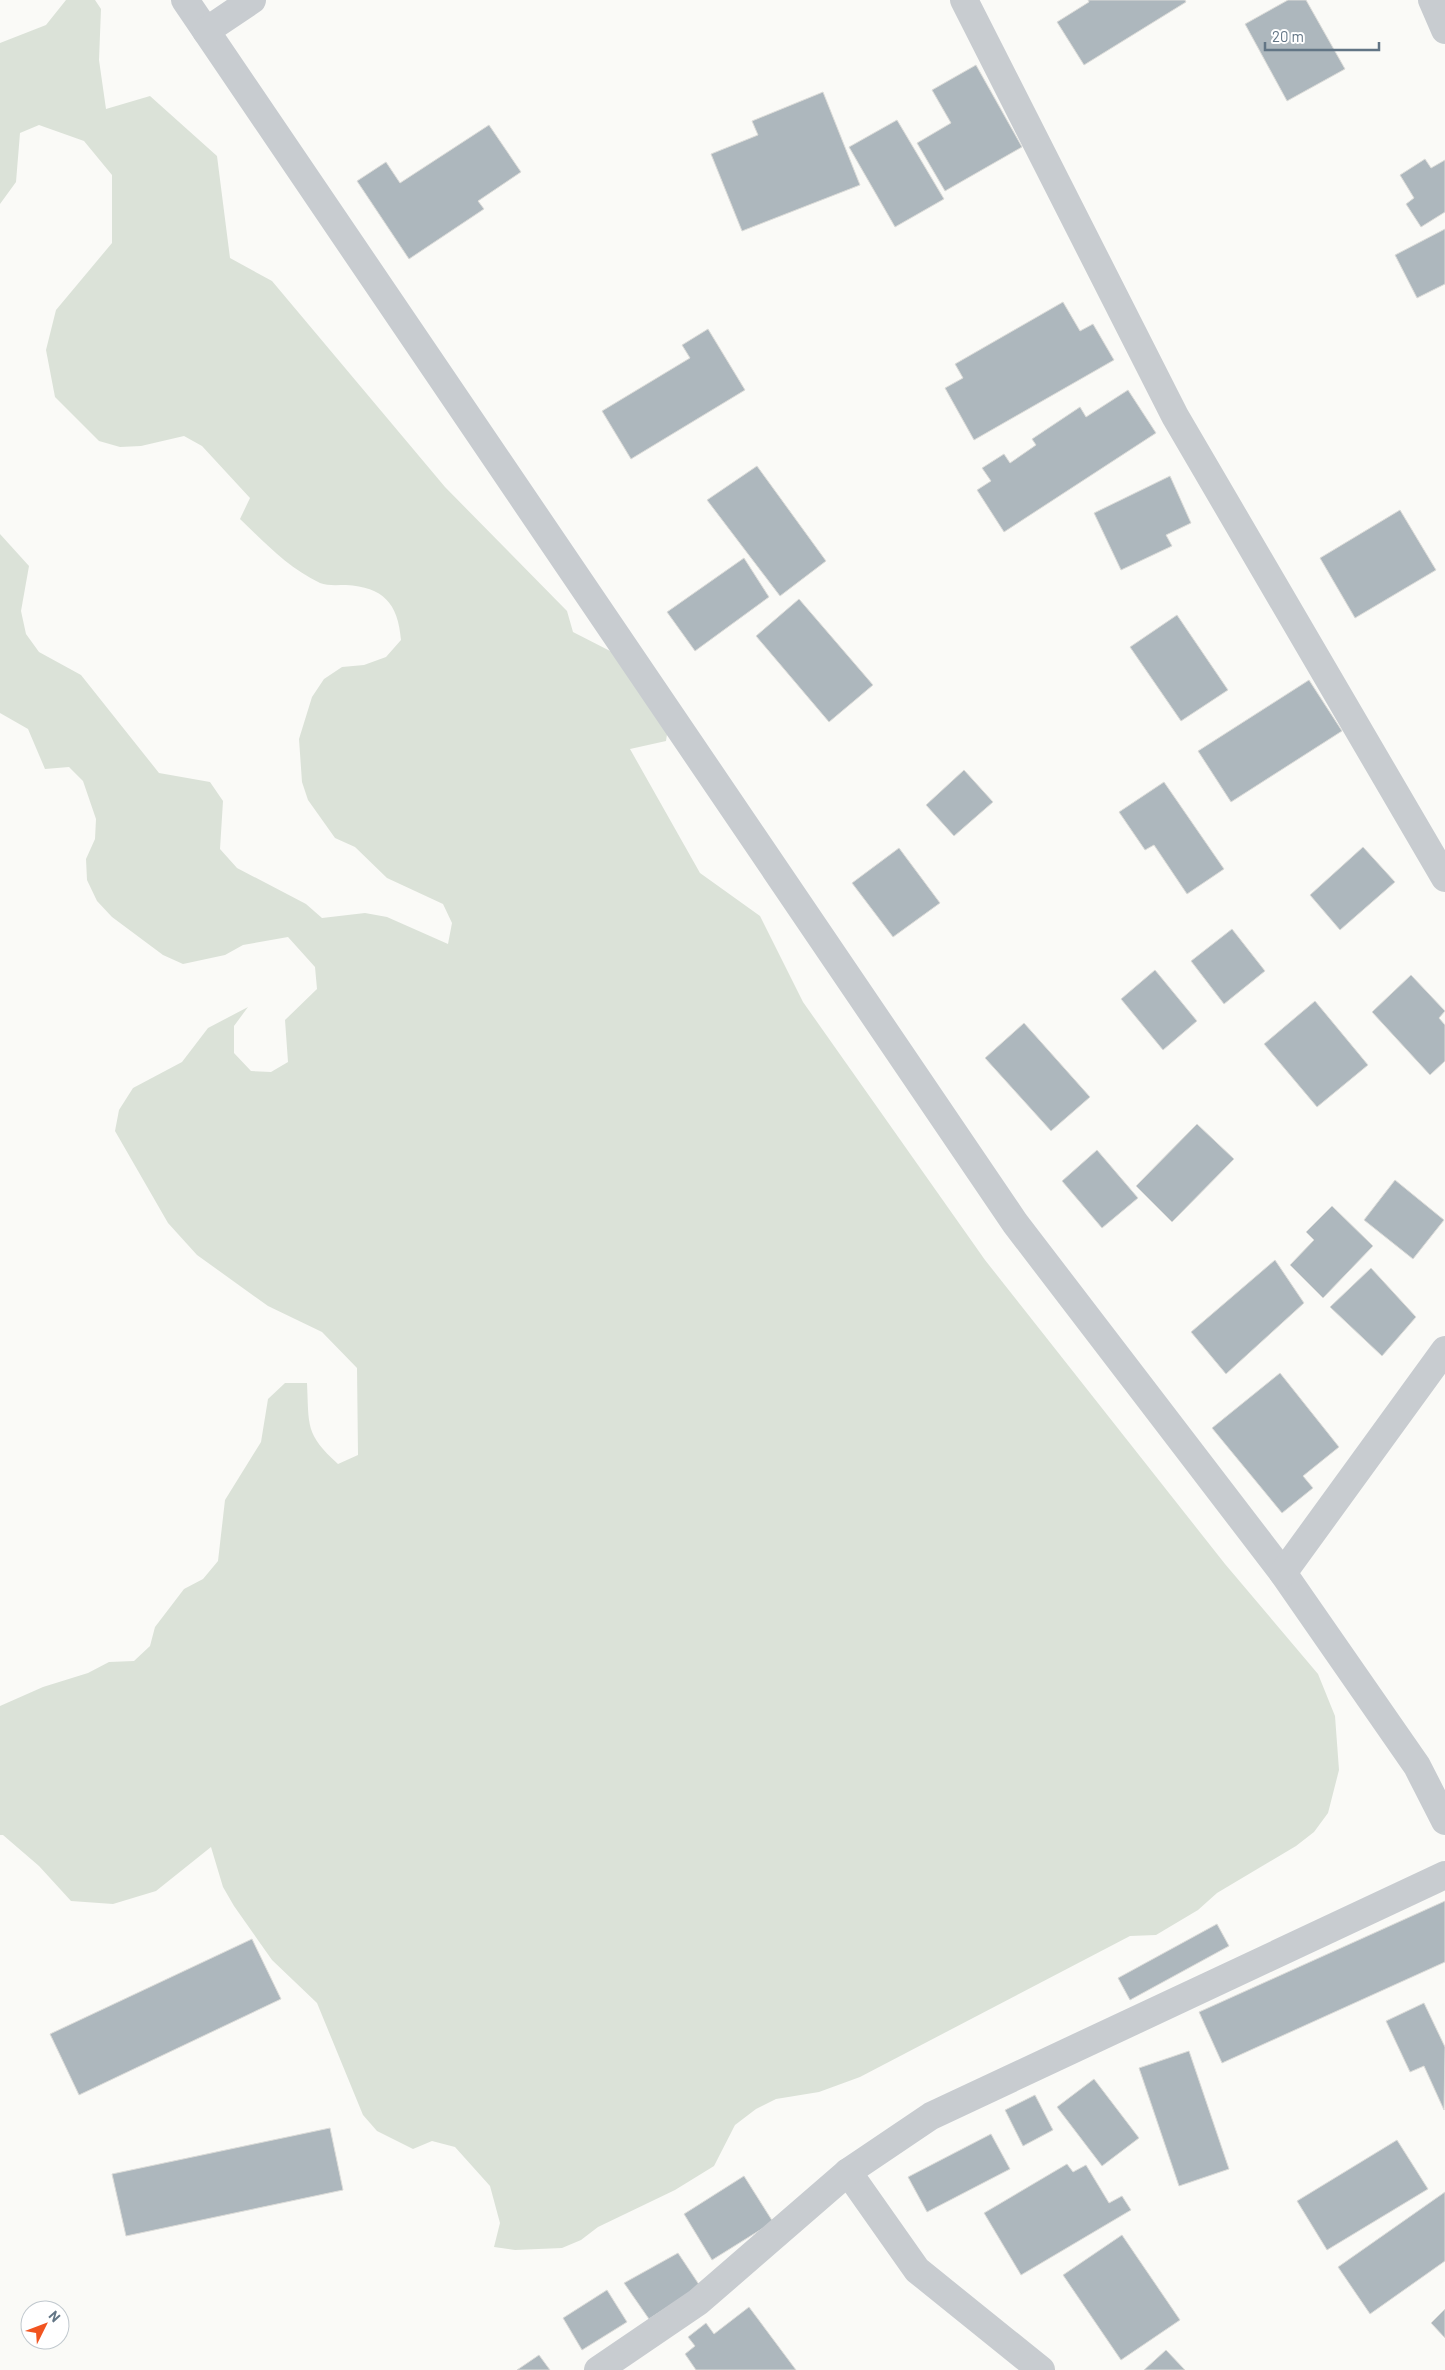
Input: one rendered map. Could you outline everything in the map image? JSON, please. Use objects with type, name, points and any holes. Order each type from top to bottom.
[{"type":"street","points":[[185,0],[1015,1223],[1283,1573],[1417,1766],[1445,1821]]},
{"type":"street","points":[[206,31],[252,0]]},
{"type":"street","points":[[964,0],[1175,416],[1445,878]]},
{"type":"street","points":[[1432,0],[1445,30]]},
{"type":"street","points":[[1283,1573],[1445,1350]]},
{"type":"street","points":[[598,2370],[698,2302],[848,2172],[931,2116],[1445,1874]]},
{"type":"street","points":[[848,2172],[917,2270],[1041,2370]]},
{"type":"shaded area","points":[[66,0],[95,0],[101,9],[99,60],[106,109],[150,96],[217,156],[230,258],[272,281],[445,487],[567,611],[573,632],[614,653],[669,721],[666,741],[630,749],[700,873],[760,916],[803,1002],[985,1260],[1225,1564],[1318,1674],[1335,1716],[1339,1770],[1328,1813],[1314,1832],[1296,1846],[1217,1893],[1198,1910],[1156,1935],[1130,1936],[860,2077],[819,2092],[776,2099],[756,2109],[735,2125],[714,2166],[675,2190],[598,2227],[581,2240],[562,2248],[515,2250],[494,2247],[500,2223],[490,2186],[455,2147],[432,2141],[413,2149],[377,2131],[363,2115],[317,2003],[272,1960],[234,1906],[223,1887],[211,1847],[156,1891],[113,1904],[71,1901],[39,1866],[3,1835],[0,1835],[0,1706],[43,1687],[88,1673],[109,1662],[134,1661],[150,1646],[155,1627],[184,1589],[203,1579],[218,1561],[225,1500],[261,1442],[268,1399],[285,1383],[307,1383],[309,1420],[314,1437],[327,1454],[338,1464],[358,1455],[357,1368],[322,1332],[268,1306],[197,1255],[168,1223],[115,1131],[119,1110],[133,1088],[182,1062],[208,1028],[248,1007],[234,1026],[234,1053],[251,1071],[271,1072],[288,1062],[285,1020],[317,989],[315,967],[288,937],[243,945],[225,955],[183,964],[163,955],[112,917],[97,901],[87,880],[86,859],[95,839],[96,819],[83,781],[69,767],[45,769],[28,729],[0,713],[0,534],[29,566],[21,611],[26,634],[39,652],[81,675],[159,773],[210,782],[223,801],[220,849],[237,868],[306,904],[322,918],[365,913],[387,917],[448,944],[452,923],[443,904],[387,878],[355,847],[335,838],[308,800],[302,782],[299,739],[312,697],[324,679],[342,667],[364,665],[386,657],[401,640],[396,616],[386,599],[370,589],[359,586],[320,583],[308,577],[277,554],[240,519],[250,498],[202,446],[184,436],[141,446],[120,447],[99,441],[55,397],[46,350],[56,310],[112,243],[112,175],[84,141],[39,125],[20,133],[16,182],[0,204],[0,43],[46,25]]},
{"type":"building","points":[[1088,0],[1185,0],[1186,2],[1084,65],[1057,22],[1089,2]]},
{"type":"building","points":[[1288,0],[1306,0],[1345,69],[1287,101],[1245,24]]},
{"type":"building","points":[[976,65],[1022,147],[945,191],[917,143],[951,123],[932,90]]},
{"type":"building","points":[[823,92],[860,185],[742,231],[711,154],[758,135],[752,121]]},
{"type":"building","points":[[897,120],[944,199],[895,227],[849,147]]},
{"type":"building","points":[[489,125],[521,172],[478,201],[484,209],[409,259],[357,181],[386,162],[400,183]]},
{"type":"building","points":[[1425,159],[1431,168],[1445,160],[1445,212],[1421,227],[1406,204],[1414,198],[1400,175]]},
{"type":"building","points":[[1445,229],[1445,284],[1417,298],[1395,255]]},
{"type":"building","points":[[1063,302],[1080,331],[1093,324],[1114,360],[974,440],[945,388],[963,378],[955,364]]},
{"type":"building","points":[[708,329],[745,390],[631,459],[602,411],[690,358],[682,345]]},
{"type":"building","points":[[1128,390],[1156,433],[1004,532],[977,490],[991,481],[982,468],[1004,454],[1010,463],[1036,445],[1032,439],[1080,407],[1086,417]]},
{"type":"building","points":[[757,466],[826,561],[780,596],[707,500]]},
{"type":"building","points":[[1170,476],[1191,523],[1166,535],[1172,546],[1121,570],[1094,513]]},
{"type":"building","points":[[1400,510],[1436,570],[1355,618],[1320,558]]},
{"type":"building","points":[[744,558],[769,597],[695,651],[667,612]]},
{"type":"building","points":[[799,599],[873,685],[829,722],[756,636]]},
{"type":"building","points":[[1177,615],[1228,690],[1181,721],[1130,647]]},
{"type":"building","points":[[1309,680],[1342,731],[1231,802],[1198,751]]},
{"type":"building","points":[[964,770],[993,802],[954,836],[926,805]]},
{"type":"building","points":[[1164,782],[1224,869],[1187,894],[1154,845],[1145,850],[1119,812]]},
{"type":"building","points":[[1363,847],[1395,882],[1340,930],[1310,895]]},
{"type":"building","points":[[899,848],[940,903],[893,937],[852,883]]},
{"type":"building","points":[[1232,929],[1265,971],[1224,1004],[1191,961]]},
{"type":"building","points":[[1155,970],[1197,1021],[1163,1050],[1121,999]]},
{"type":"building","points":[[1411,975],[1445,1011],[1439,1018],[1445,1025],[1445,1061],[1430,1075],[1372,1012]]},
{"type":"building","points":[[1315,1001],[1368,1065],[1317,1107],[1264,1044]]},
{"type":"building","points":[[1024,1023],[1090,1097],[1051,1131],[985,1058]]},
{"type":"building","points":[[1197,1124],[1234,1159],[1172,1222],[1136,1186]]},
{"type":"building","points":[[1097,1150],[1138,1198],[1102,1228],[1062,1181]]},
{"type":"building","points":[[1395,1180],[1444,1220],[1413,1259],[1364,1220]]},
{"type":"building","points":[[1332,1206],[1373,1246],[1323,1298],[1290,1265],[1314,1240],[1306,1232]]},
{"type":"building","points":[[1275,1260],[1304,1303],[1226,1374],[1191,1332]]},
{"type":"building","points":[[1371,1268],[1416,1317],[1382,1356],[1330,1307]]},
{"type":"building","points":[[1280,1373],[1339,1447],[1303,1476],[1313,1488],[1282,1513],[1212,1428]]},
{"type":"building","points":[[1445,1901],[1445,1962],[1222,2063],[1199,2012]]},
{"type":"building","points":[[1217,1924],[1229,1946],[1130,2000],[1118,1978]]},
{"type":"building","points":[[252,1939],[281,1999],[79,2095],[50,2034]]},
{"type":"building","points":[[1424,2003],[1445,2047],[1444,2110],[1424,2066],[1410,2072],[1386,2021]]},
{"type":"building","points":[[1189,2051],[1229,2169],[1179,2186],[1139,2068]]},
{"type":"building","points":[[1094,2079],[1139,2138],[1102,2166],[1057,2107]]},
{"type":"building","points":[[1035,2095],[1053,2130],[1023,2146],[1005,2110]]},
{"type":"building","points":[[330,2128],[343,2190],[126,2236],[112,2174]]},
{"type":"building","points":[[991,2134],[1010,2169],[927,2212],[908,2177]]},
{"type":"building","points":[[1397,2140],[1428,2189],[1327,2250],[1297,2201]]},
{"type":"building","points":[[1067,2164],[1073,2172],[1086,2165],[1109,2203],[1122,2196],[1131,2210],[1021,2275],[984,2213]]},
{"type":"building","points":[[744,2176],[773,2222],[712,2260],[684,2214]]},
{"type":"building","points":[[1445,2192],[1445,2261],[1370,2314],[1338,2267]]},
{"type":"building","points":[[1122,2235],[1180,2320],[1121,2360],[1063,2275]]},
{"type":"building","points":[[678,2253],[700,2286],[649,2319],[624,2283]]},
{"type":"building","points":[[607,2290],[627,2322],[582,2350],[563,2318]]},
{"type":"building","points":[[749,2307],[796,2370],[696,2370],[685,2354],[695,2346],[688,2337],[706,2323],[714,2334]]},
{"type":"building","points":[[1445,2309],[1445,2338],[1431,2323]]},
{"type":"building","points":[[1166,2350],[1185,2370],[1144,2370]]},
{"type":"building","points":[[539,2355],[550,2370],[517,2370]]}]
